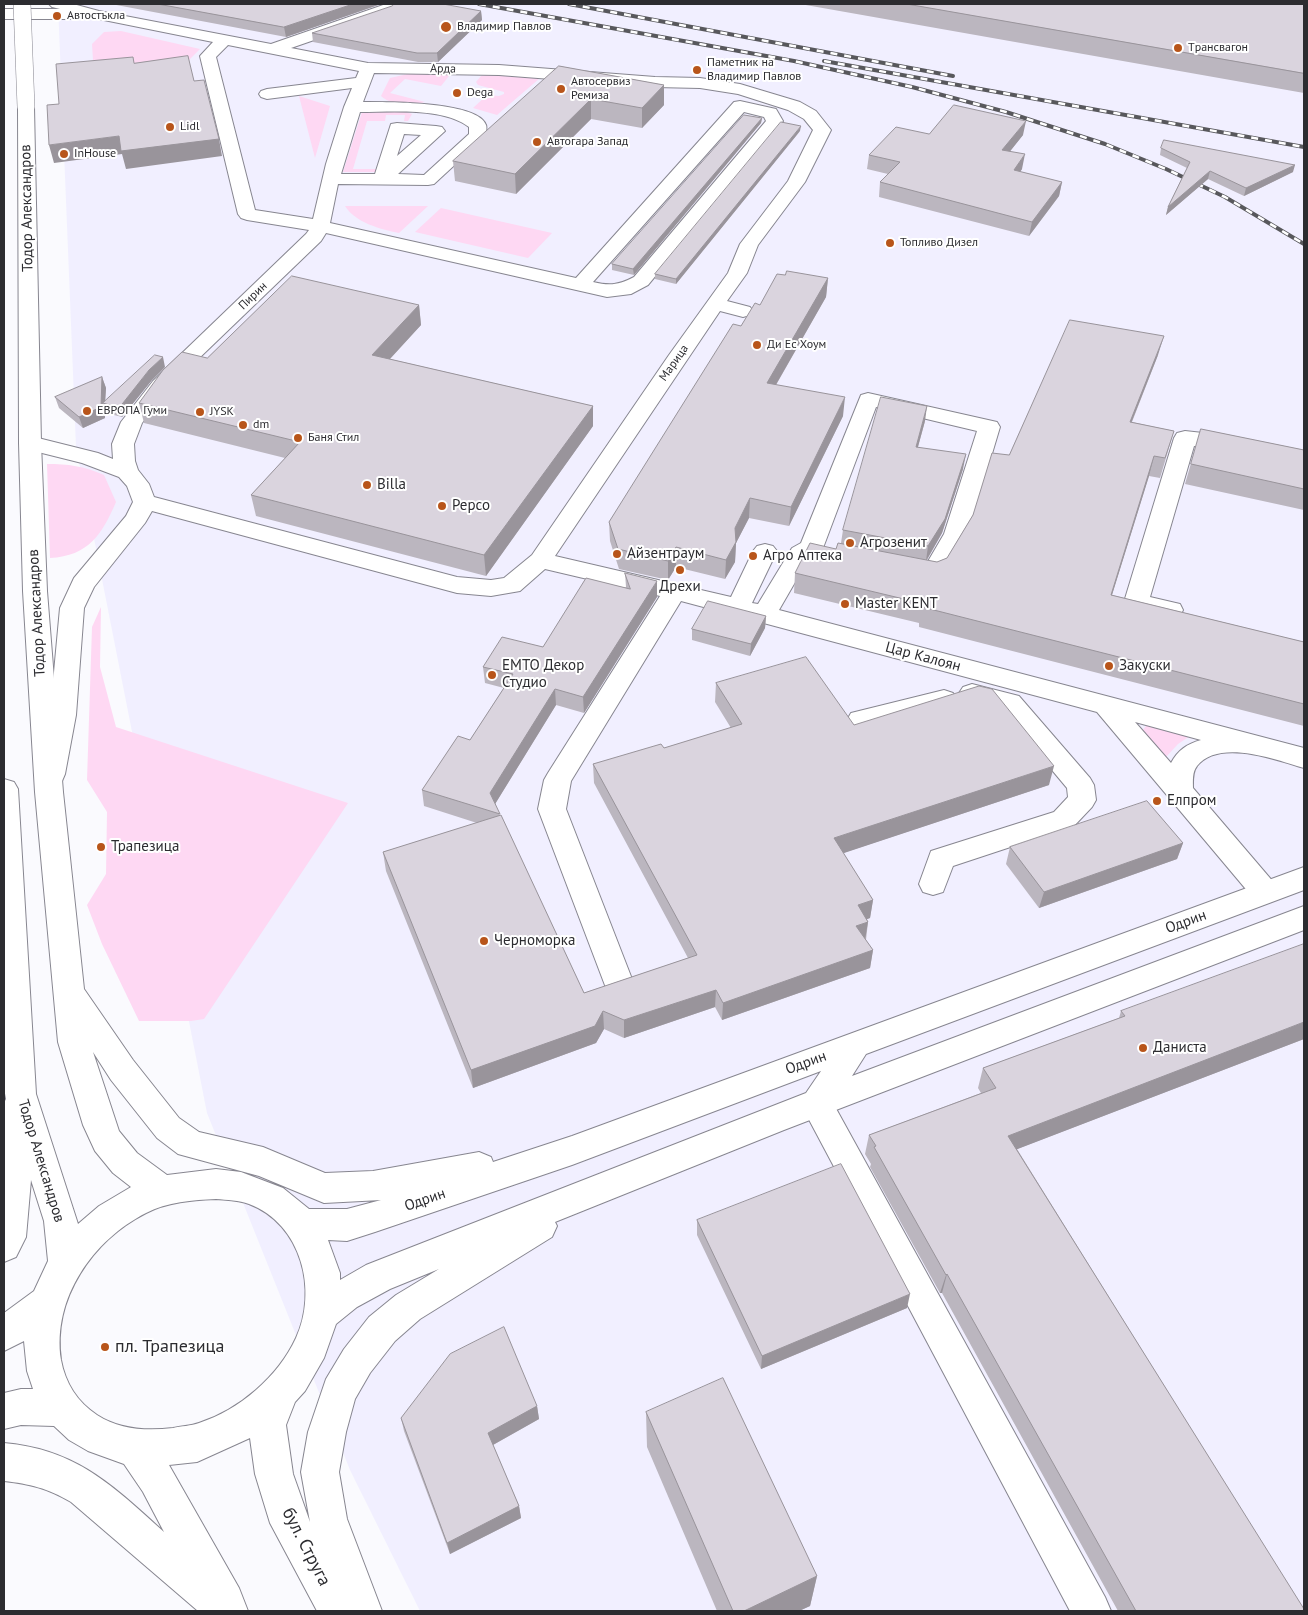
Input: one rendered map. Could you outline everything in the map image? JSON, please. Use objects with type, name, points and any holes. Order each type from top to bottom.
[{"type":"main road","name":"Тодор Александров","points":[[22,4],[26,107],[30,443],[35,591],[49,792],[74,1042],[99,1125],[107,1141],[125,1163],[162,1191]]},
{"type":"main road","name":"Арда","points":[[38,4],[60,5],[97,15],[271,49],[365,75],[468,70],[547,73],[655,82],[700,83],[740,89],[794,106],[810,115],[822,130]]},
{"type":"main road","points":[[271,49],[387,10],[396,4]]},
{"type":"main road","points":[[4,14],[65,13],[97,15]]},
{"type":"main road","points":[[225,40],[208,56],[247,214],[320,226],[608,292],[624,290],[641,281],[775,120],[770,113],[655,82]]},
{"type":"main road","points":[[422,108],[468,70]]},
{"type":"main road","points":[[267,94],[365,75]]},
{"type":"main road","name":"Пирин","points":[[144,502],[138,484],[127,472],[122,444],[132,422],[160,385],[314,237],[320,226],[331,179],[352,107],[365,75]]},
{"type":"main road","points":[[580,285],[740,106]]},
{"type":"main road","points":[[331,179],[428,180],[477,136],[478,125],[474,120],[440,110],[352,107]]},
{"type":"main road","points":[[422,129],[440,110]]},
{"type":"main road","points":[[397,128],[436,131],[382,179],[397,128]]},
{"type":"main road","name":"Марица","points":[[144,502],[457,585],[491,588],[511,585],[540,560],[737,273],[749,244],[796,182],[822,130]]},
{"type":"main road","points":[[714,304],[743,311]]},
{"type":"main road","points":[[764,615],[800,553],[820,550],[868,398],[988,427],[956,534],[934,572],[887,563]]},
{"type":"main road","points":[[1192,615],[1136,602],[1184,438],[1212,441],[1304,461]]},
{"type":"main road","points":[[30,443],[90,458],[127,472]]},
{"type":"main road","points":[[49,792],[63,714],[72,608],[83,584],[136,518],[144,502]]},
{"type":"main road","points":[[738,607],[766,551]]},
{"type":"main road","name":"Цар Калоян","points":[[540,560],[738,607],[973,682],[1105,704],[1304,758]]},
{"type":"main road","points":[[617,978],[552,809],[558,780],[676,592]]},
{"type":"main road","points":[[860,720],[973,682],[1010,702],[1080,785],[1082,800],[1064,819],[941,859],[934,884]]},
{"type":"main road","points":[[1105,704],[1265,892],[1304,913]]},
{"type":"main road","points":[[1179,790],[1178,778],[1182,763],[1195,752],[1215,744],[1248,743]]},
{"type":"main road","name":"Тодор Александров","points":[[4,789],[20,1094],[61,1221],[66,1264]]},
{"type":"main road","name":"Одрин","points":[[302,1224],[346,1225],[375,1217],[572,1150],[1304,878]]},
{"type":"main road","points":[[322,1312],[345,1295],[378,1277],[817,1104],[1304,918]]},
{"type":"main road","points":[[70,992],[122,1070],[168,1128],[190,1144],[263,1162],[324,1188],[372,1186],[572,1150]]},
{"type":"main road","points":[[817,1104],[855,1045]]},
{"type":"main road","points":[[4,1246],[9,1237],[13,1202],[20,1094]]},
{"type":"main road","points":[[817,1104],[1091,1611]]},
{"type":"main road","points":[[216,1184],[241,1187],[272,1199],[302,1224],[317,1250],[324,1280],[322,1312],[312,1346],[298,1372],[279,1395],[248,1420],[212,1438],[173,1448],[135,1448],[106,1441],[82,1427],[62,1408],[49,1385],[42,1359],[40,1331],[46,1303],[66,1264],[84,1240],[107,1219],[134,1202],[162,1191],[189,1185],[216,1184]]},
{"type":"main road","points":[[362,1611],[328,1519],[320,1472],[327,1432],[339,1392],[357,1361],[382,1329],[408,1307],[598,1190]]},
{"type":"main road","points":[[4,1334],[46,1303]]},
{"type":"main road","name":"бул. Струга","points":[[279,1395],[267,1424],[274,1474],[289,1523],[339,1611]]},
{"type":"main road","points":[[4,1411],[21,1407],[62,1408]]},
{"type":"main road","points":[[135,1448],[156,1479],[189,1536],[229,1611]]},
{"type":"main road","points":[[4,1462],[20,1463],[52,1471],[82,1484],[229,1611]]},
{"type":"shaded area","points":[[58,4],[1304,4],[1304,1611],[420,1611],[350,1470],[207,1113],[76,447]]},
{"type":"shaded area","points":[[121,31],[200,49],[182,67],[94,77],[92,44],[104,32]]},
{"type":"shaded area","points":[[412,73],[447,74],[449,76],[441,86],[405,79],[390,93],[425,102],[402,104],[381,96],[390,78]]},
{"type":"shaded area","points":[[481,76],[540,78],[497,115],[473,108],[487,95],[499,96],[504,94],[504,92],[478,85],[476,82]]},
{"type":"shaded area","points":[[299,96],[330,106],[315,158]]},
{"type":"shaded area","points":[[362,112],[406,112],[412,114],[408,121],[404,121],[405,115],[386,115],[385,121],[367,121],[353,169],[377,169],[376,172],[343,172]]},
{"type":"shaded area","points":[[345,206],[428,206],[399,233],[362,221],[355,217]]},
{"type":"shaded area","points":[[441,208],[552,233],[528,258],[415,232]]},
{"type":"shaded area","points":[[47,464],[76,466],[104,475],[116,502],[99,533],[84,548],[75,553],[50,558]]},
{"type":"shaded area","points":[[101,607],[100,667],[116,727],[348,803],[204,1019],[191,1021],[139,1021],[102,944],[87,905],[106,874],[107,812],[87,780],[92,627]]},
{"type":"shaded area","points":[[1152,723],[1193,734],[1178,744],[1165,758],[1142,731]]},
{"type":"building","points":[[158,4],[353,4],[284,27]]},
{"type":"building","points":[[394,4],[443,4],[481,11],[437,53],[417,53],[312,33]]},
{"type":"building","name":"Tрансвагон","points":[[907,4],[1304,4],[1304,73]]},
{"type":"building","points":[[188,56],[194,81],[204,80],[219,139],[121,151],[119,136],[49,145],[47,105],[59,104],[56,64],[133,57],[134,63]]},
{"type":"building","points":[[559,66],[664,85],[642,108],[591,99],[515,174],[453,161]]},
{"type":"building","points":[[954,105],[1026,121],[1002,150],[1025,154],[1014,170],[1062,182],[1032,222],[880,182],[900,162],[869,155],[896,127],[929,134]]},
{"type":"building","points":[[744,115],[762,118],[633,269],[612,264]]},
{"type":"building","points":[[781,122],[801,126],[676,279],[655,274]]},
{"type":"building","points":[[1164,140],[1295,165],[1246,188],[1210,171],[1168,207],[1190,162],[1161,148]]},
{"type":"building","points":[[787,271],[828,278],[767,383],[845,397],[791,507],[750,498],[735,528],[736,542],[726,560],[676,547],[668,561],[618,549],[609,522],[733,324],[741,326],[755,303],[760,305],[777,274],[785,275]]},
{"type":"building","points":[[292,276],[419,305],[372,355],[593,406],[484,555],[251,495],[300,442],[139,403],[163,370],[182,352],[207,358]]},
{"type":"building","points":[[1070,320],[1164,336],[1130,422],[1174,431],[1165,458],[1154,456],[1111,595],[1304,642],[1304,704],[922,607],[929,605],[795,573],[810,543],[836,549],[838,543],[937,562],[947,558],[973,515],[992,453],[1009,455]]},
{"type":"building","points":[[155,355],[163,357],[149,370],[119,408],[103,403]]},
{"type":"building","points":[[102,377],[101,407],[79,417],[55,397]]},
{"type":"building","points":[[881,397],[927,406],[916,447],[966,454],[945,519],[928,546],[843,530]]},
{"type":"building","points":[[1201,429],[1304,450],[1304,489],[1191,464]]},
{"type":"building","points":[[625,573],[657,581],[583,697],[555,689],[490,793],[500,814],[422,790],[458,736],[470,740],[513,674],[483,667],[502,637],[543,647],[586,578],[630,589]]},
{"type":"building","points":[[708,601],[766,616],[751,644],[692,629]]},
{"type":"building","points":[[806,657],[854,725],[979,686],[992,689],[1054,766],[834,838],[873,900],[858,905],[868,922],[856,926],[873,950],[723,1003],[716,990],[624,1020],[603,1011],[595,1026],[471,1070],[383,852],[501,815],[584,993],[697,955],[593,764],[661,744],[664,748],[742,724],[716,683]]},
{"type":"building","points":[[1147,801],[1183,843],[1044,892],[1010,847]]},
{"type":"building","points":[[1304,944],[1304,1022],[1008,1136],[1304,1609],[1304,1611],[1136,1611],[874,1147],[876,1146],[869,1135],[996,1088],[983,1068],[1125,1016],[1121,1011]]},
{"type":"building","points":[[841,1164],[910,1294],[762,1356],[697,1220]]},
{"type":"building","points":[[504,1327],[537,1406],[488,1433],[519,1506],[447,1543],[401,1418],[450,1354]]},
{"type":"building","points":[[723,1378],[817,1576],[744,1611],[733,1611],[646,1412]]},
{"type":"railway","points":[[479,4],[794,61],[912,87],[1006,112],[1105,144],[1166,169],[1225,197],[1304,244]]},
{"type":"railway","points":[[569,4],[953,76]]},
{"type":"railway","points":[[824,61],[1304,147]]},
{"type":"place","name":"Автостъкла","points":[[57,16]]},
{"type":"place","name":"Владимир Павлов","points":[[446,27]]},
{"type":"place","name":"Tрансвагон","points":[[1178,48]]},
{"type":"place","name":"Паметник на Владимир Павлов","points":[[697,70]]},
{"type":"place","name":"Автосервиз Ремиза","points":[[561,89]]},
{"type":"place","name":"Dega","points":[[457,93]]},
{"type":"place","name":"Lidl","points":[[170,127]]},
{"type":"place","name":"Автогара Запад","points":[[537,142]]},
{"type":"place","name":"InHouse","points":[[64,154]]},
{"type":"place","name":"Топливо Дизел","points":[[890,243]]},
{"type":"place","name":"Ди Ес Хоум","points":[[757,345]]},
{"type":"place","name":"ЕВРОПА Гуми","points":[[87,411]]},
{"type":"place","name":"JYSK","points":[[200,412]]},
{"type":"place","name":"dm","points":[[243,425]]},
{"type":"place","name":"Баня Стил","points":[[298,438]]},
{"type":"place","name":"Billa","points":[[367,485]]},
{"type":"place","name":"Pepco","points":[[442,506]]},
{"type":"place","name":"Агрозенит","points":[[850,543]]},
{"type":"place","name":"Айзентраум","points":[[617,554]]},
{"type":"place","name":"Агро Аптека","points":[[753,556]]},
{"type":"place","name":"Дрехи","points":[[680,570]]},
{"type":"place","name":"Master KENT","points":[[845,604]]},
{"type":"place","name":"Закуски","points":[[1109,666]]},
{"type":"place","name":"ЕМТО Декор Студио","points":[[492,675]]},
{"type":"place","name":"Елпром","points":[[1157,801]]},
{"type":"place","name":"Трапезица","points":[[101,847]]},
{"type":"place","name":"Черноморка","points":[[484,941]]},
{"type":"place","name":"Даниста","points":[[1143,1048]]},
{"type":"place","name":"пл. Трапезица","points":[[105,1347]]}]
